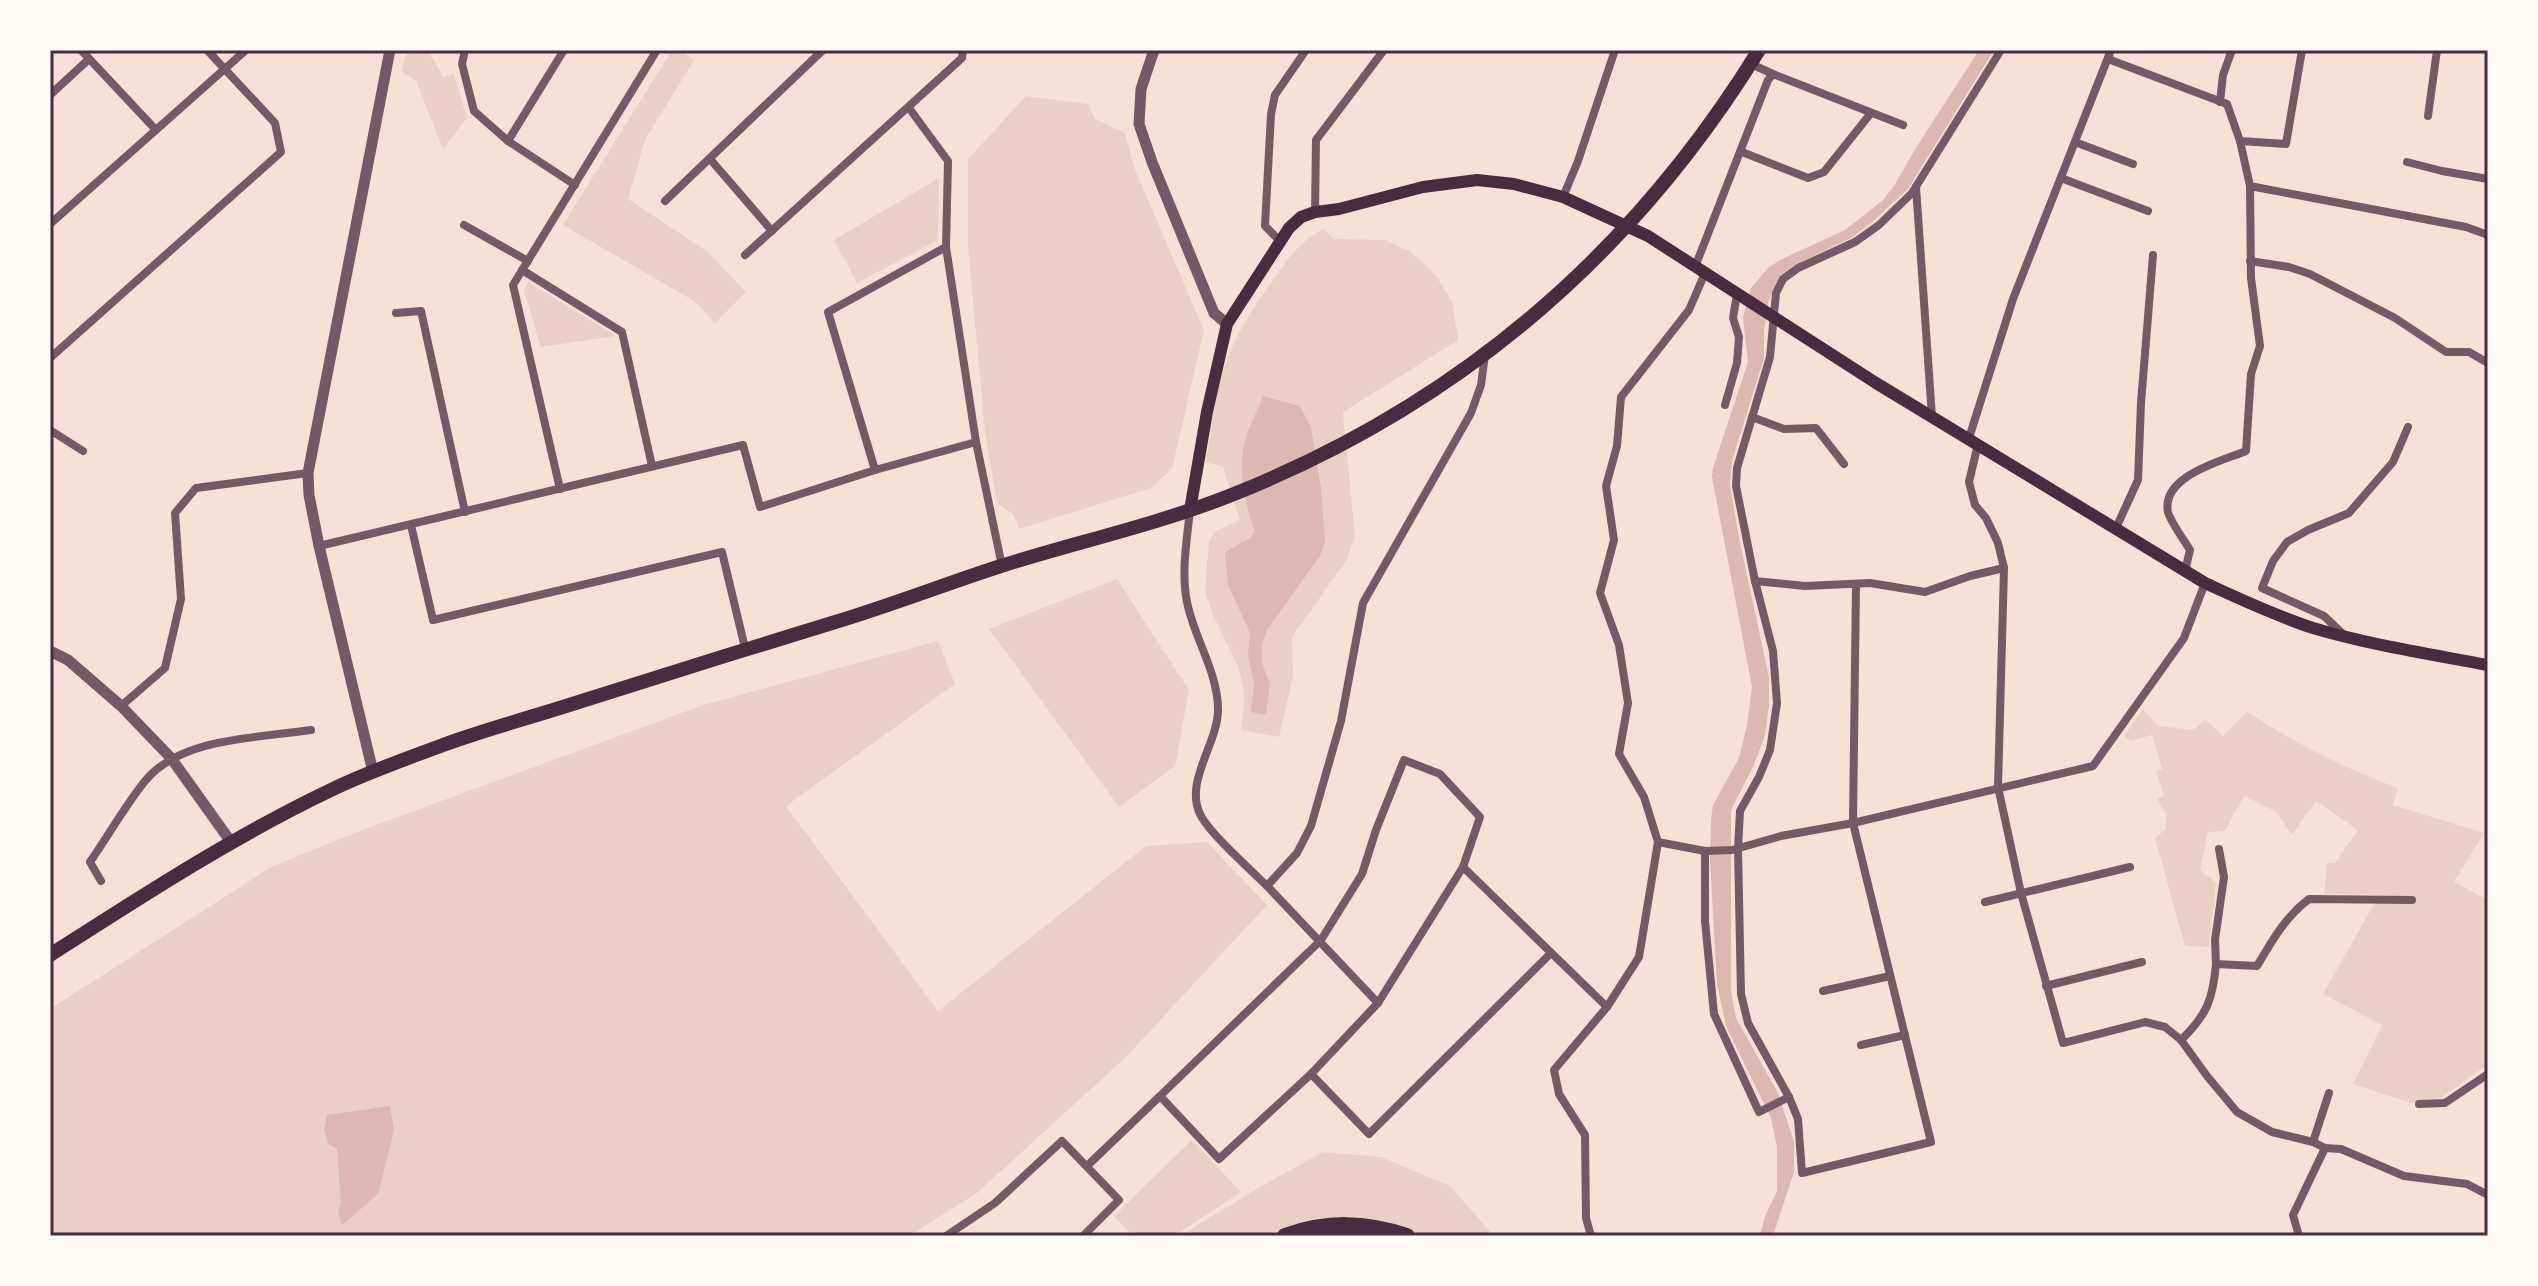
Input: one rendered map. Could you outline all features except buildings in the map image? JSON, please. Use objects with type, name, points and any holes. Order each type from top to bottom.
[{"type":"highway","points":[[50,955],[231,842],[333,789],[373,772],[507,723],[835,623],[1002,566],[1190,510],[1233,494],[1339,445],[1427,395],[1522,326],[1627,227],[1666,182],[1711,123],[1759,50]]},
{"type":"highway","points":[[1285,1236],[1308,1228],[1346,1223],[1383,1228],[1407,1236]]},
{"type":"main road","points":[[1190,510],[1207,412],[1227,324],[1289,228],[1301,217],[1315,212],[1339,209],[1423,187],[1477,180],[1514,184],[1563,197],[1648,236],[1876,383],[2205,583],[2312,627],[2488,665]]},
{"type":"street","points":[[81,50],[156,130]]},
{"type":"street","points":[[50,358],[281,152],[275,123],[207,50]]},
{"type":"street","points":[[50,224],[246,50]]},
{"type":"street","points":[[373,772],[319,546],[308,473],[390,50]]},
{"type":"street","points":[[465,50],[462,64],[474,111],[508,141],[575,185]]},
{"type":"street","points":[[508,141],[564,50]]},
{"type":"street","points":[[560,489],[513,285],[657,50]]},
{"type":"street","points":[[805,50],[814,59]]},
{"type":"street","points":[[665,201],[823,50]]},
{"type":"street","points":[[745,255],[909,108],[962,58],[963,50]]},
{"type":"street","points":[[1154,50],[1141,89],[1139,124],[1214,313],[1227,324]]},
{"type":"street","points":[[1281,242],[1265,226],[1271,114],[1275,95],[1306,50]]},
{"type":"street","points":[[1315,212],[1316,140],[1384,50]]},
{"type":"street","points":[[1563,197],[1615,50]]},
{"type":"street","points":[[1856,584],[1853,823],[1931,1142],[1802,1173],[1798,1119],[1748,1023],[1741,994],[1735,850],[1740,811],[1770,750],[1777,703],[1773,651],[1736,486],[1737,468],[1770,357],[1768,313],[1783,279],[1798,268],[1855,242],[1879,225],[1916,187],[2001,50]]},
{"type":"street","points":[[2220,102],[2223,75],[2232,50]]},
{"type":"street","points":[[2240,141],[2286,144],[2302,50]]},
{"type":"street","points":[[2428,116],[2437,50]]},
{"type":"street","points":[[2185,571],[2190,550],[2168,512],[2170,496],[2177,484],[2187,476],[2246,451],[2251,374],[2260,346],[2250,261],[2250,186],[2240,141],[2227,104],[2109,54],[2013,299],[1973,441],[1969,482],[1975,505],[1986,518],[1998,543],[2004,568],[1998,787],[2021,893],[2063,1043],[2145,1022],[2165,1027],[2181,1040],[2237,1112],[2272,1132],[2325,1148],[2341,1149],[2404,1176],[2467,1184],[2488,1195]]},
{"type":"street","points":[[50,95],[89,59]]},
{"type":"street","points":[[1751,64],[1903,125]]},
{"type":"street","points":[[1591,1236],[1586,1218],[1585,1135],[1559,1094],[1554,1070],[1607,1007],[1639,957],[1658,842],[1644,797],[1619,754],[1628,703],[1619,645],[1600,593],[1614,540],[1606,486],[1617,446],[1621,397],[1689,310],[1742,152],[1768,80],[1773,74]]},
{"type":"street","points":[[909,108],[948,161],[946,247],[976,442],[1002,566]]},
{"type":"street","points":[[1742,152],[1808,178],[1824,172],[1871,113]]},
{"type":"street","points":[[2075,142],[2133,164]]},
{"type":"street","points":[[710,159],[772,231]]},
{"type":"street","points":[[2407,162],[2488,179]]},
{"type":"street","points":[[2061,178],[2148,211]]},
{"type":"street","points":[[2250,186],[2466,227],[2488,235]]},
{"type":"street","points":[[1916,187],[1932,417]]},
{"type":"street","points":[[464,225],[528,261]]},
{"type":"street","points":[[875,470],[828,312],[946,247]]},
{"type":"street","points":[[2116,528],[2138,480],[2153,255]]},
{"type":"street","points":[[2250,261],[2310,274],[2395,318],[2446,352],[2469,352],[2488,363]]},
{"type":"street","points":[[522,270],[622,332],[652,466]]},
{"type":"street","points":[[1725,405],[1737,363],[1739,337],[1733,318],[1740,297]]},
{"type":"street","points":[[396,313],[421,311],[465,512]]},
{"type":"street","points":[[1267,886],[1297,853],[1311,826],[1341,721],[1363,603],[1471,413],[1481,385],[1485,354]]},
{"type":"street","points":[[1752,417],[1784,429],[1816,428],[1844,464]]},
{"type":"street","points":[[2346,636],[2324,616],[2262,588],[2273,561],[2287,542],[2349,513],[2393,462],[2408,427]]},
{"type":"street","points":[[50,430],[83,451]]},
{"type":"street","points":[[319,546],[743,445],[760,507],[976,442]]},
{"type":"street","points":[[121,706],[165,668],[181,599],[175,513],[196,488],[308,473]]},
{"type":"street","points":[[1190,510],[1184,561],[1187,602],[1215,679],[1219,711],[1207,757],[1194,787],[1199,813],[1378,1003]]},
{"type":"street","points":[[411,525],[433,620],[722,552],[745,648]]},
{"type":"street","points":[[1755,581],[1805,586],[1888,585],[1925,592],[2004,568]]},
{"type":"street","points":[[1658,842],[1707,851],[1735,850],[1781,836],[1853,823],[2093,766],[2184,638],[2205,583]]},
{"type":"street","points":[[50,651],[68,660],[121,706],[171,758],[231,842]]},
{"type":"street","points":[[101,881],[90,862],[147,779],[171,758],[197,747],[311,730]]},
{"type":"street","points":[[1087,1166],[1321,940],[1362,874],[1404,760],[1440,774],[1480,817],[1463,867],[1378,1003],[1311,1074],[1219,1159],[1160,1096]]},
{"type":"street","points":[[2181,1040],[2199,1023],[2208,1006],[2216,964],[2215,940],[2224,877],[2219,849]]},
{"type":"street","points":[[1707,851],[1705,921],[1714,1014],[1759,1112],[1786,1099]]},
{"type":"street","points":[[1463,867],[1607,1007]]},
{"type":"street","points":[[1985,902],[2130,867]]},
{"type":"street","points":[[2216,964],[2257,966],[2279,929],[2309,899],[2412,900]]},
{"type":"street","points":[[1311,1074],[1369,1134],[1551,953]]},
{"type":"street","points":[[2046,986],[2142,962]]},
{"type":"street","points":[[1823,991],[1890,976]]},
{"type":"street","points":[[1861,1045],[1905,1035]]},
{"type":"street","points":[[2419,1104],[2445,1103],[2488,1074]]},
{"type":"street","points":[[2313,1142],[2329,1093]]},
{"type":"street","points":[[946,1236],[995,1203],[1062,1141],[1119,1200],[1083,1236]]},
{"type":"street","points":[[2299,1236],[2293,1215],[2325,1148]]},
{"type":"shaded area","points":[[407,50],[432,50],[431,55],[443,77],[454,74],[467,118],[443,149],[416,81],[402,72]]},
{"type":"shaded area","points":[[672,50],[679,50],[694,60],[645,140],[628,199],[708,252],[746,292],[715,323],[694,301],[563,225]]},
{"type":"shaded area","points":[[1979,50],[1994,50],[1908,189],[1851,238],[1794,265],[1781,275],[1769,299],[1764,358],[1732,461],[1730,485],[1769,677],[1769,706],[1765,735],[1731,810],[1731,991],[1736,1018],[1778,1093],[1794,1142],[1794,1172],[1773,1236],[1760,1236],[1777,1191],[1777,1147],[1771,1118],[1726,1026],[1717,984],[1710,860],[1711,819],[1713,805],[1739,758],[1752,687],[1712,477],[1713,468],[1748,362],[1743,318],[1751,288],[1768,268],[1780,260],[1845,230],[1882,201]]},
{"type":"shaded area","points":[[1026,96],[1088,104],[1095,119],[1125,133],[1134,167],[1204,330],[1172,469],[1151,488],[1019,529],[1013,514],[997,503],[985,431],[968,247],[968,159]]},
{"type":"shaded area","points":[[939,178],[938,240],[857,283],[834,240]]},
{"type":"shaded area","points":[[1323,229],[1334,239],[1385,240],[1411,252],[1434,273],[1452,301],[1458,340],[1343,412],[1355,537],[1346,561],[1292,637],[1293,676],[1279,737],[1241,730],[1243,685],[1205,591],[1209,541],[1216,531],[1240,520],[1223,467],[1206,462],[1221,378],[1239,332],[1290,256],[1308,238]]},
{"type":"shaded area","points":[[528,282],[616,336],[541,347],[524,291]]},
{"type":"shaded area","points":[[1263,396],[1300,406],[1311,427],[1321,488],[1325,543],[1320,556],[1267,630],[1262,645],[1262,664],[1270,683],[1266,715],[1251,712],[1254,683],[1248,656],[1250,633],[1228,585],[1225,552],[1250,538],[1255,531],[1245,497],[1242,460],[1246,437]]},
{"type":"shaded area","points":[[1117,579],[1189,690],[1175,766],[1119,807],[989,629]]},
{"type":"shaded area","points":[[938,641],[955,684],[786,806],[938,1011],[1146,846],[1207,842],[1267,905],[1126,1057],[977,1193],[909,1236],[50,1236],[50,1009],[271,867],[357,832],[703,705]]},
{"type":"shaded area","points":[[2143,709],[2158,726],[2194,730],[2205,719],[2223,736],[2247,712],[2320,754],[2398,788],[2393,805],[2484,833],[2454,882],[2488,900],[2488,1067],[2442,1097],[2411,1103],[2353,1084],[2382,1025],[2323,994],[2379,895],[2324,894],[2327,863],[2335,863],[2358,830],[2316,801],[2292,835],[2275,811],[2244,796],[2225,831],[2208,832],[2200,870],[2216,883],[2209,947],[2185,946],[2155,838],[2166,829],[2166,814],[2157,799],[2164,796],[2156,771],[2162,769],[2152,735],[2130,741],[2124,736]]},
{"type":"shaded area","points":[[390,1106],[394,1130],[378,1194],[342,1225],[338,1211],[341,1204],[337,1148],[329,1145],[324,1130],[327,1115]]},
{"type":"shaded area","points":[[1192,1140],[1241,1192],[1174,1236],[1133,1236],[1114,1216]]},
{"type":"shaded area","points":[[1323,1152],[1381,1157],[1450,1186],[1494,1236],[1180,1236]]}]
